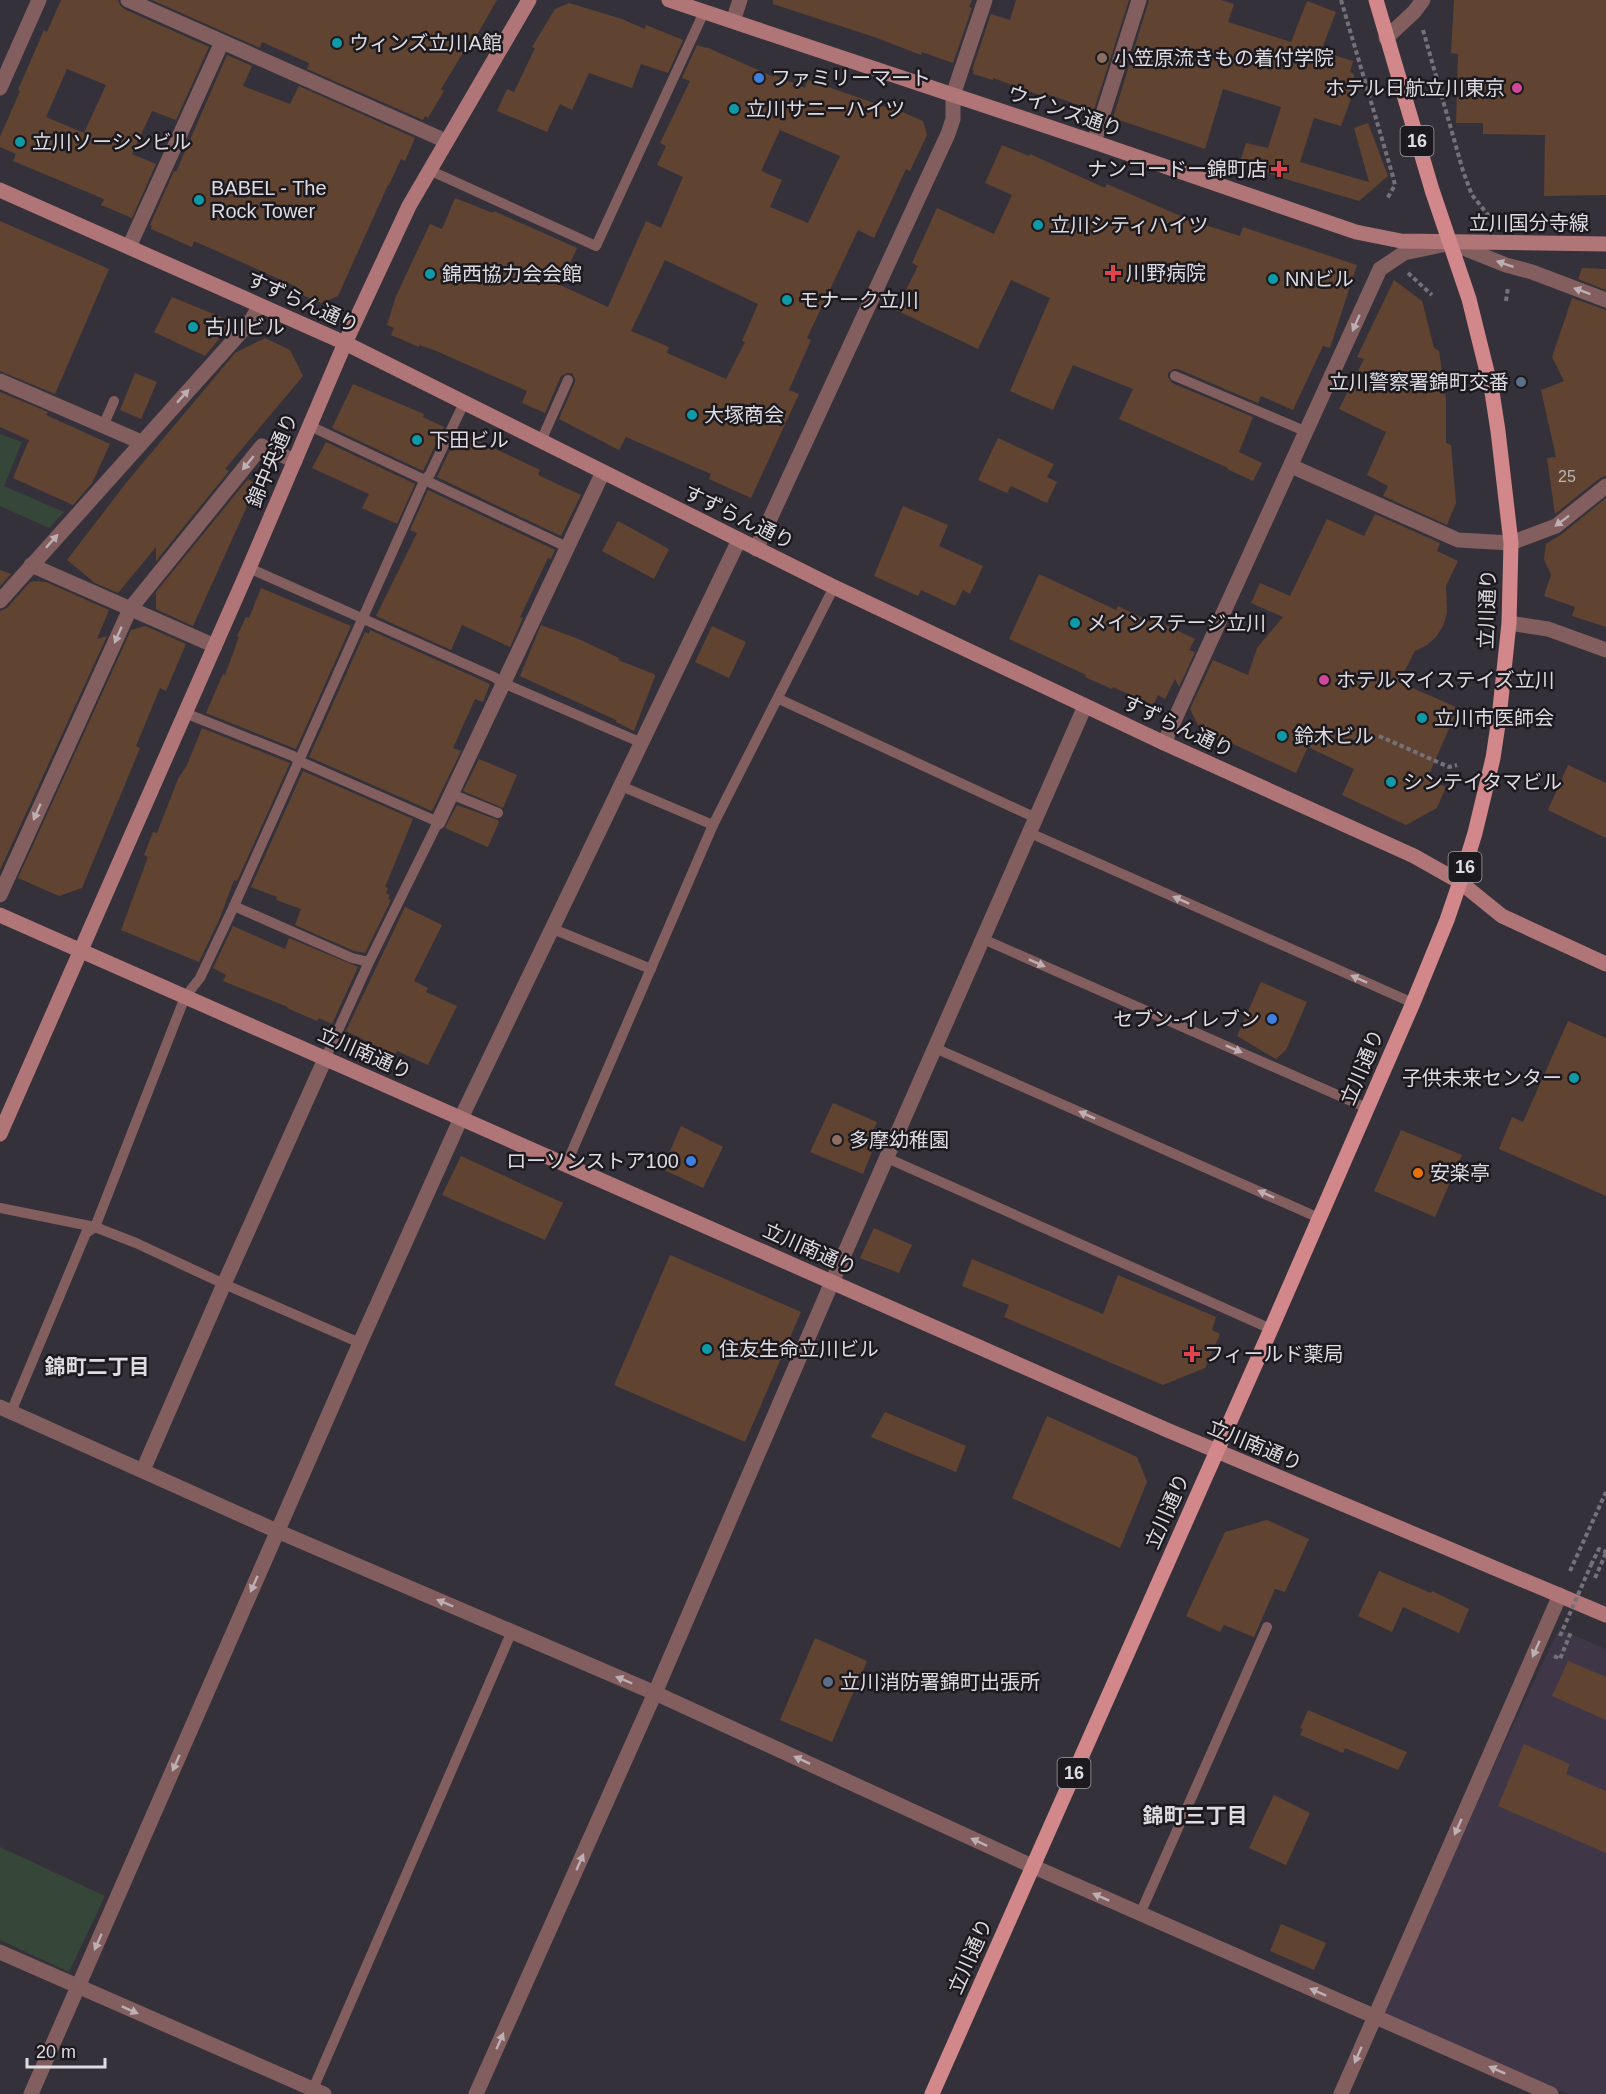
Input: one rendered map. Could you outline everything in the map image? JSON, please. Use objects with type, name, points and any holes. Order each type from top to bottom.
[{"type":"main road","name":"立川通り","points":[[932,2094],[1413,1003],[1460,882],[1475,833],[1493,758],[1509,622],[1511,543],[1503,465],[1492,392],[1469,299],[1432,190],[1376,0]]},
{"type":"street","points":[[0,88],[39,0]]},
{"type":"street","points":[[128,0],[446,141]]},
{"type":"street","name":"錦中央通り","points":[[0,1134],[5,1108],[80,950],[249,568],[345,343],[429,170],[529,0]]},
{"type":"street","name":"ウインズ通り","points":[[669,0],[1356,232],[1401,241],[1451,243]]},
{"type":"street","points":[[733,21],[740,0]]},
{"type":"street","points":[[756,549],[948,134],[953,119],[953,95],[985,0]]},
{"type":"street","points":[[1094,142],[1139,0]]},
{"type":"street","points":[[1386,38],[1414,12],[1423,0]]},
{"type":"street","points":[[129,247],[222,42]]},
{"type":"street","name":"すずらん通り","points":[[0,190],[345,343],[834,587],[1164,743],[1414,856],[1460,882],[1502,916],[1606,964]]},
{"type":"street","points":[[1164,743],[1380,269],[1404,253],[1451,243],[1606,300]]},
{"type":"street","name":"立川国分寺線","points":[[1451,243],[1606,244]]},
{"type":"street","points":[[0,601],[250,322],[260,306]]},
{"type":"street","points":[[0,381],[141,442]]},
{"type":"street","points":[[0,895],[130,609],[262,446],[295,461]]},
{"type":"street","points":[[1291,466],[1458,540],[1511,543],[1556,526],[1606,486]]},
{"type":"street","points":[[438,822],[603,472]]},
{"type":"street","points":[[31,2094],[360,1342],[461,1118],[739,540]]},
{"type":"street","points":[[31,565],[214,646]]},
{"type":"street","points":[[1509,622],[1548,629],[1606,650]]},
{"type":"street","points":[[476,2094],[655,1693],[831,1282],[1085,706]]},
{"type":"street","name":"立川南通り","points":[[0,915],[1216,1451],[1606,1615]]},
{"type":"street","points":[[143,1470],[325,1059]]},
{"type":"street","points":[[6,1410],[277,1531],[655,1693],[1032,1866],[1551,2094]]},
{"type":"street","points":[[1341,2094],[1560,1595]]},
{"type":"street","points":[[0,1952],[318,2092]]},
{"type":"lane","points":[[429,170],[596,246],[704,12]]},
{"type":"lane","points":[[1175,376],[1307,432]]},
{"type":"lane","points":[[540,441],[568,380]]},
{"type":"lane","points":[[103,426],[114,401]]},
{"type":"lane","points":[[6,1410],[86,1233],[95,1227],[185,997],[200,978],[234,906],[424,480],[430,474],[464,403]]},
{"type":"lane","points":[[310,426],[567,547]]},
{"type":"lane","points":[[249,568],[642,743]]},
{"type":"lane","points":[[566,1165],[713,825],[834,587]]},
{"type":"lane","points":[[778,699],[1033,825],[1413,1003]]},
{"type":"lane","points":[[185,713],[293,756],[299,761],[438,822],[369,962],[325,1059]]},
{"type":"lane","points":[[621,786],[713,825]]},
{"type":"lane","points":[[451,794],[498,813]]},
{"type":"lane","points":[[234,906],[352,958],[369,962]]},
{"type":"lane","points":[[553,929],[651,969]]},
{"type":"lane","points":[[983,939],[1367,1108]]},
{"type":"lane","points":[[935,1048],[1319,1218]]},
{"type":"lane","points":[[887,1158],[1270,1329]]},
{"type":"lane","points":[[0,1209],[95,1227],[136,1242],[224,1284],[360,1342]]},
{"type":"lane","points":[[1140,1914],[1267,1627]]},
{"type":"lane","points":[[318,2092],[512,1631]]},
{"type":"path","points":[[1341,0],[1394,179],[1395,185],[1388,199]]},
{"type":"path","points":[[1424,24],[1423,31],[1463,171],[1472,195],[1493,221]]},
{"type":"path","points":[[1404,271],[1432,295]]},
{"type":"path","points":[[1506,301],[1509,280]]},
{"type":"path","points":[[1379,736],[1449,767],[1457,765]]},
{"type":"path","points":[[1570,1571],[1606,1492]]},
{"type":"path","points":[[1560,1636],[1599,1549],[1606,1552],[1595,1578]]},
{"type":"shaded area","points":[[1559,1629],[1606,1649],[1606,2094],[1568,2094],[1374,2017]]},
{"type":"green space","points":[[0,434],[22,442],[4,486],[64,512],[49,528],[0,506]]},
{"type":"green space","points":[[0,1847],[105,1896],[69,1972],[0,1940]]},
{"type":"building","points":[[61,0],[118,0],[124,9],[209,47],[176,120],[152,111],[132,154],[156,164],[132,218],[101,205],[104,199],[13,161],[16,154],[0,147],[0,137],[20,91],[18,90],[44,30],[47,32]],"holes":[[[67,69],[106,85],[84,133],[46,117]]]},
{"type":"building","name":"ウィンズ立川A館","points":[[152,0],[497,0],[470,47],[467,46],[441,89],[444,91],[428,118],[425,116],[423,120],[307,69],[309,63],[262,42],[260,48]]},
{"type":"building","points":[[773,0],[972,0],[969,7],[972,8],[953,63],[922,52],[921,55],[773,4]]},
{"type":"building","points":[[1016,0],[1129,0],[1094,110],[1046,94],[1045,97],[993,78],[993,80],[973,74],[974,70],[972,70],[991,14],[1010,20]]},
{"type":"building","points":[[1149,0],[1221,0],[1234,4],[1228,22],[1291,42],[1307,1],[1336,12],[1321,51],[1353,61],[1350,72],[1354,74],[1354,80],[1357,82],[1341,126],[1314,118],[1300,162],[1369,182],[1354,128],[1368,123],[1388,176],[1359,201],[1279,177],[1240,162],[1246,143],[1268,148],[1281,107],[1223,89],[1205,149],[1113,118]]},
{"type":"building","name":"ホテル日航立川東京","points":[[1454,0],[1606,0],[1606,195],[1544,196],[1545,135],[1483,134],[1483,123],[1456,123],[1458,54],[1451,53]]},
{"type":"building","points":[[569,3],[622,19],[645,29],[646,25],[683,40],[668,73],[641,64],[632,88],[589,73],[572,110],[560,104],[547,132],[497,111],[507,89],[514,92],[535,48],[532,47],[555,9]]},
{"type":"building","points":[[697,45],[706,47],[805,88],[808,80],[900,111],[923,121],[927,135],[910,171],[906,169],[874,238],[858,230],[807,338],[811,340],[789,390],[799,394],[751,498],[709,479],[711,474],[626,437],[619,450],[559,419],[575,382],[572,373],[561,376],[545,413],[522,403],[527,391],[434,350],[419,345],[419,347],[391,335],[394,328],[387,325],[396,296],[430,224],[442,229],[455,198],[493,213],[494,211],[577,248],[560,285],[608,307],[646,221],[661,228],[683,177],[657,165],[666,146],[660,143],[690,81],[682,78]],"holes":[[[780,130],[840,156],[808,223],[770,207],[782,180],[761,171]],[[665,260],[758,304],[742,341],[745,342],[726,379],[667,353],[669,347],[631,331]]]},
{"type":"building","points":[[227,55],[252,66],[243,86],[290,104],[299,86],[415,138],[405,161],[401,159],[388,185],[338,296],[321,303],[293,291],[295,286],[194,241],[192,247],[151,229],[150,225],[174,171],[176,172]]},
{"type":"building","points":[[1002,145],[1029,156],[1030,154],[1105,188],[1107,184],[1192,221],[1240,236],[1243,227],[1357,265],[1330,348],[1323,346],[1293,410],[1261,396],[1258,403],[1178,369],[1168,373],[1172,383],[1253,417],[1239,452],[1262,463],[1253,481],[1119,419],[1133,389],[1073,365],[1053,410],[1010,391],[1050,298],[1011,280],[978,349],[896,310],[918,266],[912,263],[937,208],[994,234],[1012,195],[985,183]]},
{"type":"building","points":[[0,221],[109,269],[55,394],[0,371]]},
{"type":"building","points":[[1582,268],[1606,269],[1606,290],[1578,279]]},
{"type":"building","points":[[1394,280],[1422,301],[1434,348],[1439,351],[1446,398],[1446,443],[1451,445],[1456,503],[1447,525],[1383,496],[1388,486],[1367,475],[1386,432],[1339,409],[1364,359],[1357,357]]},
{"type":"building","name":"古川ビル","points":[[172,297],[233,322],[205,356],[154,332]]},
{"type":"building","points":[[1572,298],[1606,310],[1606,476],[1600,478],[1555,514],[1547,458],[1556,457],[1541,390],[1564,381],[1552,357]]},
{"type":"building","points":[[265,338],[290,350],[303,376],[225,469],[229,471],[156,561],[156,547],[118,593],[95,583],[67,560],[126,483],[235,353]]},
{"type":"building","points":[[135,373],[157,382],[141,419],[120,410]]},
{"type":"building","points":[[353,384],[424,414],[423,417],[444,427],[423,471],[332,428]]},
{"type":"building","points":[[0,392],[48,412],[46,415],[110,444],[92,483],[73,505],[13,478],[29,440],[0,427]]},
{"type":"building","points":[[458,433],[540,470],[538,475],[581,495],[561,536],[437,477]]},
{"type":"building","points":[[998,438],[1054,464],[1047,477],[1057,482],[1047,503],[1011,486],[1007,493],[978,480]]},
{"type":"building","points":[[326,442],[415,484],[397,524],[362,508],[369,494],[312,468]]},
{"type":"building","points":[[248,479],[257,484],[193,626],[156,609],[156,592]]},
{"type":"building","points":[[428,490],[555,550],[551,559],[548,558],[520,617],[523,618],[510,647],[462,625],[451,650],[376,616],[417,533],[410,530]]},
{"type":"building","points":[[1606,498],[1606,627],[1572,616],[1575,607],[1544,596],[1551,575],[1544,559],[1546,544]]},
{"type":"building","points":[[903,506],[948,525],[939,546],[983,566],[970,594],[963,590],[955,606],[921,590],[918,596],[874,576]]},
{"type":"building","points":[[1375,514],[1440,543],[1437,551],[1458,561],[1446,586],[1447,613],[1443,626],[1436,637],[1415,651],[1399,682],[1458,708],[1427,779],[1446,787],[1437,808],[1406,825],[1342,795],[1354,769],[1308,747],[1296,773],[1222,739],[1221,741],[1202,733],[1190,709],[1213,660],[1248,675],[1257,648],[1283,617],[1251,603],[1260,583],[1290,596],[1327,519],[1364,536]]},
{"type":"building","points":[[618,521],[669,549],[654,579],[602,551]]},
{"type":"building","points":[[0,570],[11,574],[0,586]]},
{"type":"building","points":[[1039,574],[1116,610],[1118,606],[1151,622],[1153,619],[1195,639],[1189,650],[1195,652],[1179,687],[1175,679],[1165,699],[1158,695],[1153,706],[1085,677],[1086,675],[1009,639]]},
{"type":"building","points":[[30,582],[46,582],[109,610],[97,639],[107,636],[0,870],[0,611],[7,608]]},
{"type":"building","points":[[261,588],[351,626],[296,749],[206,713],[223,674],[225,675],[239,637],[237,636],[246,617],[249,618]]},
{"type":"building","points":[[541,625],[581,640],[619,658],[618,660],[654,674],[634,731],[616,720],[520,676]]},
{"type":"building","points":[[145,626],[186,644],[166,691],[160,688],[136,746],[140,748],[82,888],[59,896],[18,878],[131,630]]},
{"type":"building","points":[[712,626],[746,642],[729,678],[695,662]]},
{"type":"building","points":[[370,630],[490,684],[483,702],[475,699],[453,748],[461,751],[432,811],[309,757],[365,632],[369,634]]},
{"type":"building","points":[[202,728],[290,763],[237,881],[234,880],[219,920],[199,962],[121,930],[148,857],[144,855],[153,832],[157,833],[178,779],[187,765]]},
{"type":"building","points":[[479,759],[517,775],[503,808],[463,791]]},
{"type":"building","points":[[1568,765],[1606,783],[1606,838],[1548,810]]},
{"type":"building","points":[[303,771],[413,819],[385,887],[388,888],[386,893],[390,895],[388,899],[391,900],[365,953],[354,951],[295,925],[301,909],[276,900],[277,897],[251,887]]},
{"type":"building","points":[[457,805],[498,820],[488,847],[445,828]]},
{"type":"building","points":[[405,907],[442,925],[414,981],[428,988],[426,992],[457,1006],[428,1065],[397,1051],[395,1055],[346,1031]]},
{"type":"building","points":[[233,926],[285,949],[289,938],[358,967],[332,1024],[319,1018],[317,1021],[223,981],[226,975],[213,968]]},
{"type":"building","name":"セブン-イレブン","points":[[1261,982],[1307,1002],[1286,1050],[1276,1059],[1237,1036]]},
{"type":"building","name":"子供未来センター","points":[[1568,1021],[1606,1038],[1606,1196],[1499,1149],[1512,1117],[1523,1122]]},
{"type":"building","points":[[833,1103],[877,1122],[871,1135],[878,1137],[863,1174],[810,1152]]},
{"type":"building","points":[[681,1126],[723,1147],[703,1188],[662,1169]]},
{"type":"building","name":"安楽亭","points":[[1401,1130],[1462,1155],[1435,1217],[1374,1191]]},
{"type":"building","points":[[461,1156],[563,1203],[545,1240],[442,1195]]},
{"type":"building","points":[[874,1228],[912,1245],[899,1273],[860,1258]]},
{"type":"building","name":"住友生命立川ビル","points":[[670,1255],[801,1312],[745,1442],[614,1385]]},
{"type":"building","points":[[972,1259],[1103,1314],[1118,1275],[1216,1317],[1212,1330],[1220,1334],[1205,1368],[1163,1385],[1004,1317],[1009,1305],[962,1286]]},
{"type":"building","points":[[885,1412],[966,1446],[956,1472],[871,1437]]},
{"type":"building","points":[[1047,1416],[1137,1457],[1147,1482],[1120,1548],[1012,1498]]},
{"type":"building","points":[[1267,1520],[1309,1539],[1285,1592],[1275,1589],[1254,1637],[1224,1625],[1220,1632],[1186,1616],[1225,1532]]},
{"type":"building","points":[[1379,1571],[1431,1593],[1432,1591],[1469,1609],[1459,1633],[1403,1607],[1392,1632],[1358,1616]]},
{"type":"building","points":[[815,1638],[867,1661],[832,1742],[780,1720]]},
{"type":"building","points":[[1568,1661],[1606,1677],[1606,1720],[1552,1696]]},
{"type":"building","points":[[1308,1710],[1407,1752],[1398,1770],[1345,1748],[1343,1753],[1300,1735],[1303,1729],[1300,1728]]},
{"type":"building","points":[[1524,1744],[1570,1764],[1566,1774],[1606,1791],[1606,1853],[1498,1806]]},
{"type":"building","points":[[1274,1795],[1310,1813],[1286,1865],[1249,1848]]},
{"type":"building","points":[[1281,1924],[1326,1943],[1314,1970],[1270,1951]]},
{"type":"place","name":"ウィンズ立川A館","points":[[337,43]]},
{"type":"place","name":"小笠原流きもの着付学院","points":[[1102,58]]},
{"type":"place","name":"ファミリーマート","points":[[759,78]]},
{"type":"place","name":"ホテル日航立川東京","points":[[1517,88]]},
{"type":"place","name":"立川サニーハイツ","points":[[734,109]]},
{"type":"place","name":"立川ソーシンビル","points":[[20,142]]},
{"type":"place","name":"ナンコードー錦町店","points":[[1279,169]]},
{"type":"place","name":"BABEL - The Rock Tower","points":[[199,200]]},
{"type":"place","name":"立川シティハイツ","points":[[1038,225]]},
{"type":"place","name":"川野病院","points":[[1113,273]]},
{"type":"place","name":"錦西協力会会館","points":[[430,274]]},
{"type":"place","name":"NNビル","points":[[1273,279]]},
{"type":"place","name":"モナーク立川","points":[[787,300]]},
{"type":"place","name":"古川ビル","points":[[193,327]]},
{"type":"place","name":"立川警察署錦町交番","points":[[1521,382]]},
{"type":"place","name":"大塚商会","points":[[692,415]]},
{"type":"place","name":"下田ビル","points":[[417,440]]},
{"type":"place","name":"メインステージ立川","points":[[1075,623]]},
{"type":"place","name":"ホテルマイステイズ立川","points":[[1324,680]]},
{"type":"place","name":"立川市医師会","points":[[1422,718]]},
{"type":"place","name":"鈴木ビル","points":[[1282,736]]},
{"type":"place","name":"シンテイタマビル","points":[[1391,782]]},
{"type":"place","name":"セブン-イレブン","points":[[1272,1019]]},
{"type":"place","name":"子供未来センター","points":[[1574,1078]]},
{"type":"place","name":"多摩幼稚園","points":[[837,1140]]},
{"type":"place","name":"ローソンストア100","points":[[691,1161]]},
{"type":"place","name":"安楽亭","points":[[1418,1173]]},
{"type":"place","name":"住友生命立川ビル","points":[[707,1349]]},
{"type":"place","name":"フィールド薬局","points":[[1192,1354]]},
{"type":"place","name":"立川消防署錦町出張所","points":[[828,1682]]},
{"type":"district","name":"錦町二丁目","points":[[97,1366]]},
{"type":"district","name":"錦町三丁目","points":[[1195,1815]]}]
